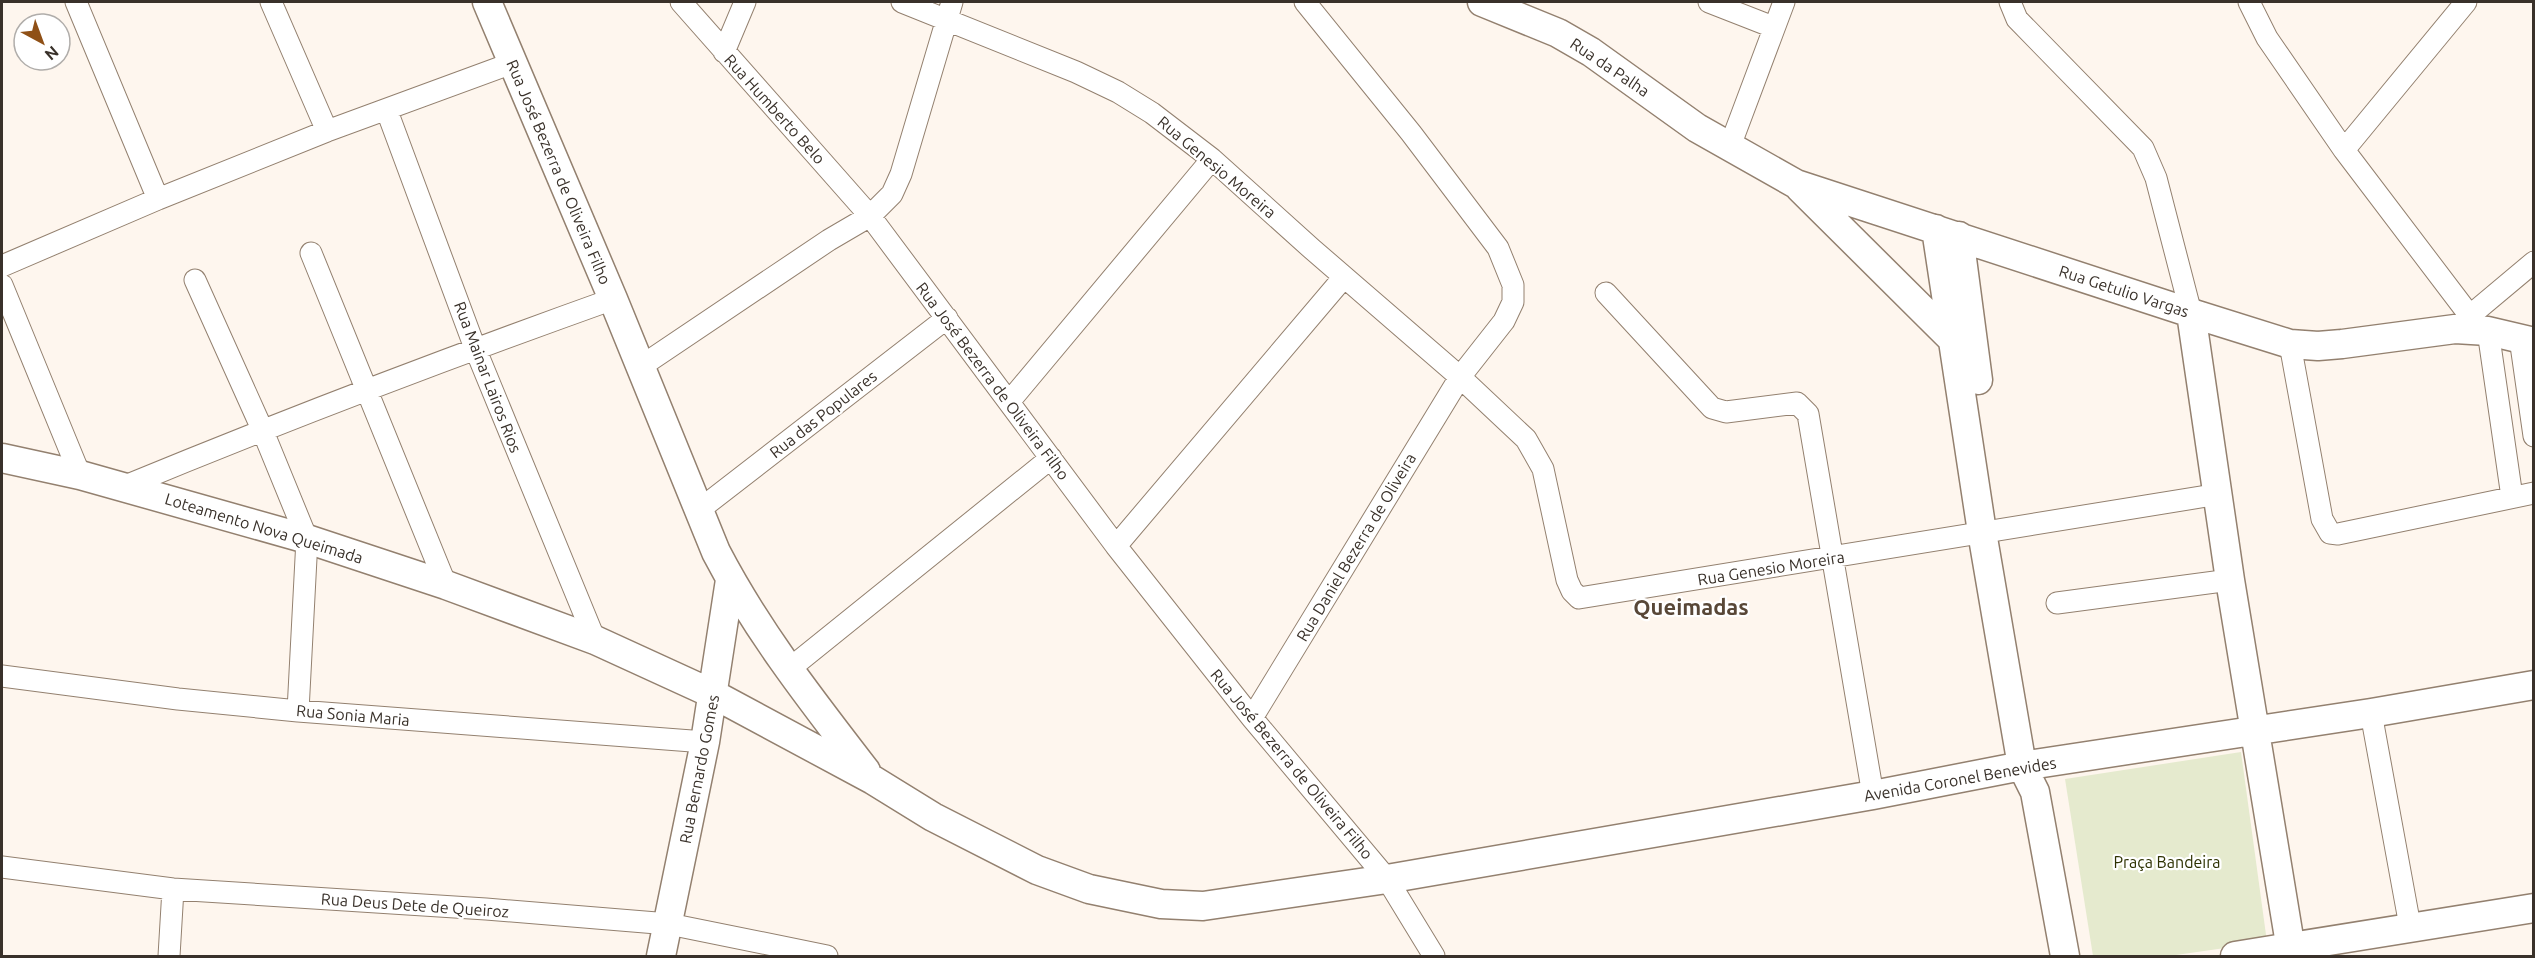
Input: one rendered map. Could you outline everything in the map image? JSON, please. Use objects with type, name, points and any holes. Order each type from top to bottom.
[{"type":"street","points":[[76,2],[159,199]]},
{"type":"street","points":[[271,2],[327,131]]},
{"type":"street","name":"Rua José Bezerra de Oliveira Filho","points":[[487,2],[716,552],[730,580],[788,670],[873,780]]},
{"type":"street","name":"Rua Humberto Belo","points":[[681,2],[870,216]]},
{"type":"street","points":[[724,52],[745,2]]},
{"type":"street","points":[[640,367],[829,240],[870,216],[892,194],[901,174],[949,10],[902,2]]},
{"type":"street","points":[[1305,2],[1411,133],[1498,248],[1513,285],[1513,303],[1504,321],[1460,377]]},
{"type":"street","name":"Rua da Palha","points":[[1482,2],[1558,33],[1591,52],[1697,128],[1730,146]]},
{"type":"street","points":[[1709,2],[1773,27]]},
{"type":"street","points":[[1730,146],[1784,2]]},
{"type":"street","points":[[2249,2],[2267,38],[2344,150],[2471,325],[2512,496]]},
{"type":"street","points":[[2344,150],[2466,2]]},
{"type":"street","name":"Rua Genesio Moreira","points":[[949,10],[1118,92],[1152,113],[1212,159],[1460,377],[1526,439],[1537,455],[1543,469],[1568,580],[1572,591],[1579,598],[2219,494]]},
{"type":"street","points":[[2013,10],[2142,148],[2156,178],[2191,313],[2230,580],[2291,952]]},
{"type":"street","points":[[2,266],[327,131],[387,111],[512,63]]},
{"type":"street","name":"Rua Mainar Lairos Rios","points":[[387,111],[475,348],[595,640]]},
{"type":"street","name":"Rua Getulio Vargas","points":[[1730,146],[1796,184],[2290,345],[2342,344],[2471,325],[2527,340]]},
{"type":"street","points":[[1009,402],[1212,159]]},
{"type":"street","points":[[1796,184],[1951,338]]},
{"type":"street","name":"Rua José Bezerra de Oliveira Filho","points":[[870,216],[1116,546],[1251,718],[1386,879]]},
{"type":"street","points":[[1947,233],[1951,338],[1991,530],[2065,957]]},
{"type":"street","points":[[1947,233],[1972,343],[1991,530]]},
{"type":"street","points":[[311,253],[446,585]]},
{"type":"street","points":[[2471,325],[2534,262]]},
{"type":"street","points":[[1116,546],[1344,276]]},
{"type":"street","points":[[195,280],[262,429],[307,539],[298,711]]},
{"type":"street","points":[[2,285],[80,475]]},
{"type":"street","points":[[1606,293],[1712,408],[1726,412],[1797,403],[1808,414],[1873,795]]},
{"type":"street","points":[[123,487],[262,429],[612,299]]},
{"type":"street","name":"Rua das Populares","points":[[699,510],[947,318]]},
{"type":"street","points":[[2527,340],[2534,436]]},
{"type":"street","points":[[2290,345],[2322,519],[2330,533],[2338,534],[2534,493]]},
{"type":"street","name":"Rua Daniel Bezerra de Oliveira","points":[[1251,718],[1460,377]]},
{"type":"street","name":"Loteamento Nova Queimada","points":[[2,458],[80,475],[307,539],[446,585],[595,640],[713,694]]},
{"type":"street","points":[[788,670],[1051,458]]},
{"type":"street","name":"Rua Bernardo Gomes","points":[[662,957],[705,742],[730,580]]},
{"type":"street","points":[[2058,603],[2230,580]]},
{"type":"street","name":"Rua Sonia Maria","points":[[2,676],[178,699],[298,711],[705,742]]},
{"type":"street","name":"Avenida Coronel Benevides","points":[[1386,879],[1873,795],[2032,765],[2371,713],[2534,685]]},
{"type":"street","name":"Rua José Bezerra de Oliveira Filho","points":[[713,694],[873,780],[933,817],[1037,870],[1089,889],[1128,899],[1161,904],[1203,906],[1386,879]]},
{"type":"street","points":[[2371,713],[2410,926]]},
{"type":"street","name":"Rua Deus Dete de Queiroz","points":[[2,867],[173,889],[486,909],[669,924],[827,957]]},
{"type":"street","points":[[1386,879],[1427,955]]},
{"type":"street","points":[[169,957],[173,889]]},
{"type":"street","points":[[2235,957],[2291,952],[2410,926],[2534,908]]},
{"type":"green space","name":"Praça Bandeira","points":[[2241,752],[2267,942],[2169,956],[2093,956],[2065,779]]},
{"type":"district","name":"Queimadas","points":[[1691,606]]}]
